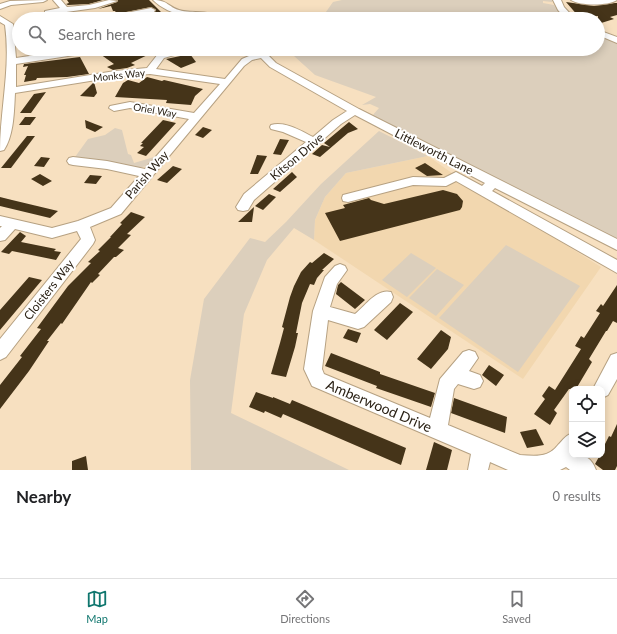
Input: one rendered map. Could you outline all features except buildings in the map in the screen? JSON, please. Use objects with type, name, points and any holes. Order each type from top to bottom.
[{"type":"street","points":[[0,7],[10,3],[43,0]]},
{"type":"street","points":[[57,0],[65,9]]},
{"type":"street","points":[[52,12],[65,9],[100,6],[113,0],[131,8],[133,12]]},
{"type":"street","points":[[157,0],[176,12]]},
{"type":"street","points":[[575,0],[600,3],[613,0]]},
{"type":"street","points":[[548,3],[557,2],[565,12]]},
{"type":"street","points":[[142,12],[151,10]]},
{"type":"street","points":[[0,18],[9,24],[12,30]]},
{"type":"street","points":[[605,35],[617,40]]},
{"type":"street","points":[[0,148],[4,140],[11,91],[12,47]]},
{"type":"street","points":[[0,53],[11,51]]},
{"type":"street","points":[[11,62],[49,56]]},
{"type":"street","points":[[150,72],[161,56]]},
{"type":"street","name":"Parish Way","points":[[6,222],[52,232],[82,225],[116,211],[227,82],[243,60],[250,56]]},
{"type":"street","name":"Littleworth Lane","points":[[263,56],[272,65],[358,113],[617,245]]},
{"type":"street","name":"Monks Way","points":[[11,91],[115,74],[150,72],[227,82]]},
{"type":"street","name":"Oriel Way","points":[[114,108],[130,105],[197,117]]},
{"type":"street","name":"Kitson Drive","points":[[243,207],[249,197],[337,122],[373,108]]},
{"type":"street","points":[[275,127],[286,129],[315,142]]},
{"type":"street","points":[[73,161],[107,165],[148,174]]},
{"type":"street","points":[[348,198],[413,181],[446,182],[456,176],[617,267]]},
{"type":"street","points":[[483,192],[494,182]]},
{"type":"street","points":[[0,236],[6,222]]},
{"type":"street","name":"Cloisters Way","points":[[0,352],[88,240],[82,225]]},
{"type":"street","name":"Amberwood Drive","points":[[340,270],[330,281],[321,311],[313,369],[318,380],[520,465],[548,465],[569,449]]},
{"type":"street","points":[[321,311],[358,322],[384,297]]},
{"type":"street","points":[[437,429],[446,385],[469,358]]},
{"type":"street","points":[[604,386],[616,367]]},
{"type":"street","points":[[454,375],[474,381]]},
{"type":"street","points":[[478,470],[482,450]]},
{"type":"street","points":[[576,458],[586,470]]},
{"type":"shaded area","points":[[342,0],[552,0],[552,2],[543,1],[543,3],[554,5],[559,12],[326,12],[333,2]]},
{"type":"shaded area","points":[[605,38],[617,42],[617,240],[372,116],[379,108],[370,104],[362,105],[376,97],[315,75],[294,56],[605,56]]},
{"type":"shaded area","points":[[115,128],[122,130],[128,154],[131,155],[134,163],[154,157],[148,166],[136,168],[75,157],[88,139],[105,135]]},
{"type":"shaded area","points":[[379,131],[428,156],[346,173],[325,197],[315,220],[314,240],[294,228],[267,260],[244,314],[231,413],[349,470],[191,470],[190,380],[204,299],[250,238],[265,242],[286,222],[321,184]]},
{"type":"shaded area","points":[[428,156],[456,176],[601,267],[523,379],[314,240],[315,220],[325,197],[346,173]]},
{"type":"shaded area","points":[[506,245],[580,286],[518,372],[439,318]]},
{"type":"shaded area","points":[[411,253],[436,268],[407,297],[382,280]]},
{"type":"shaded area","points":[[437,269],[464,285],[436,316],[409,298]]}]
